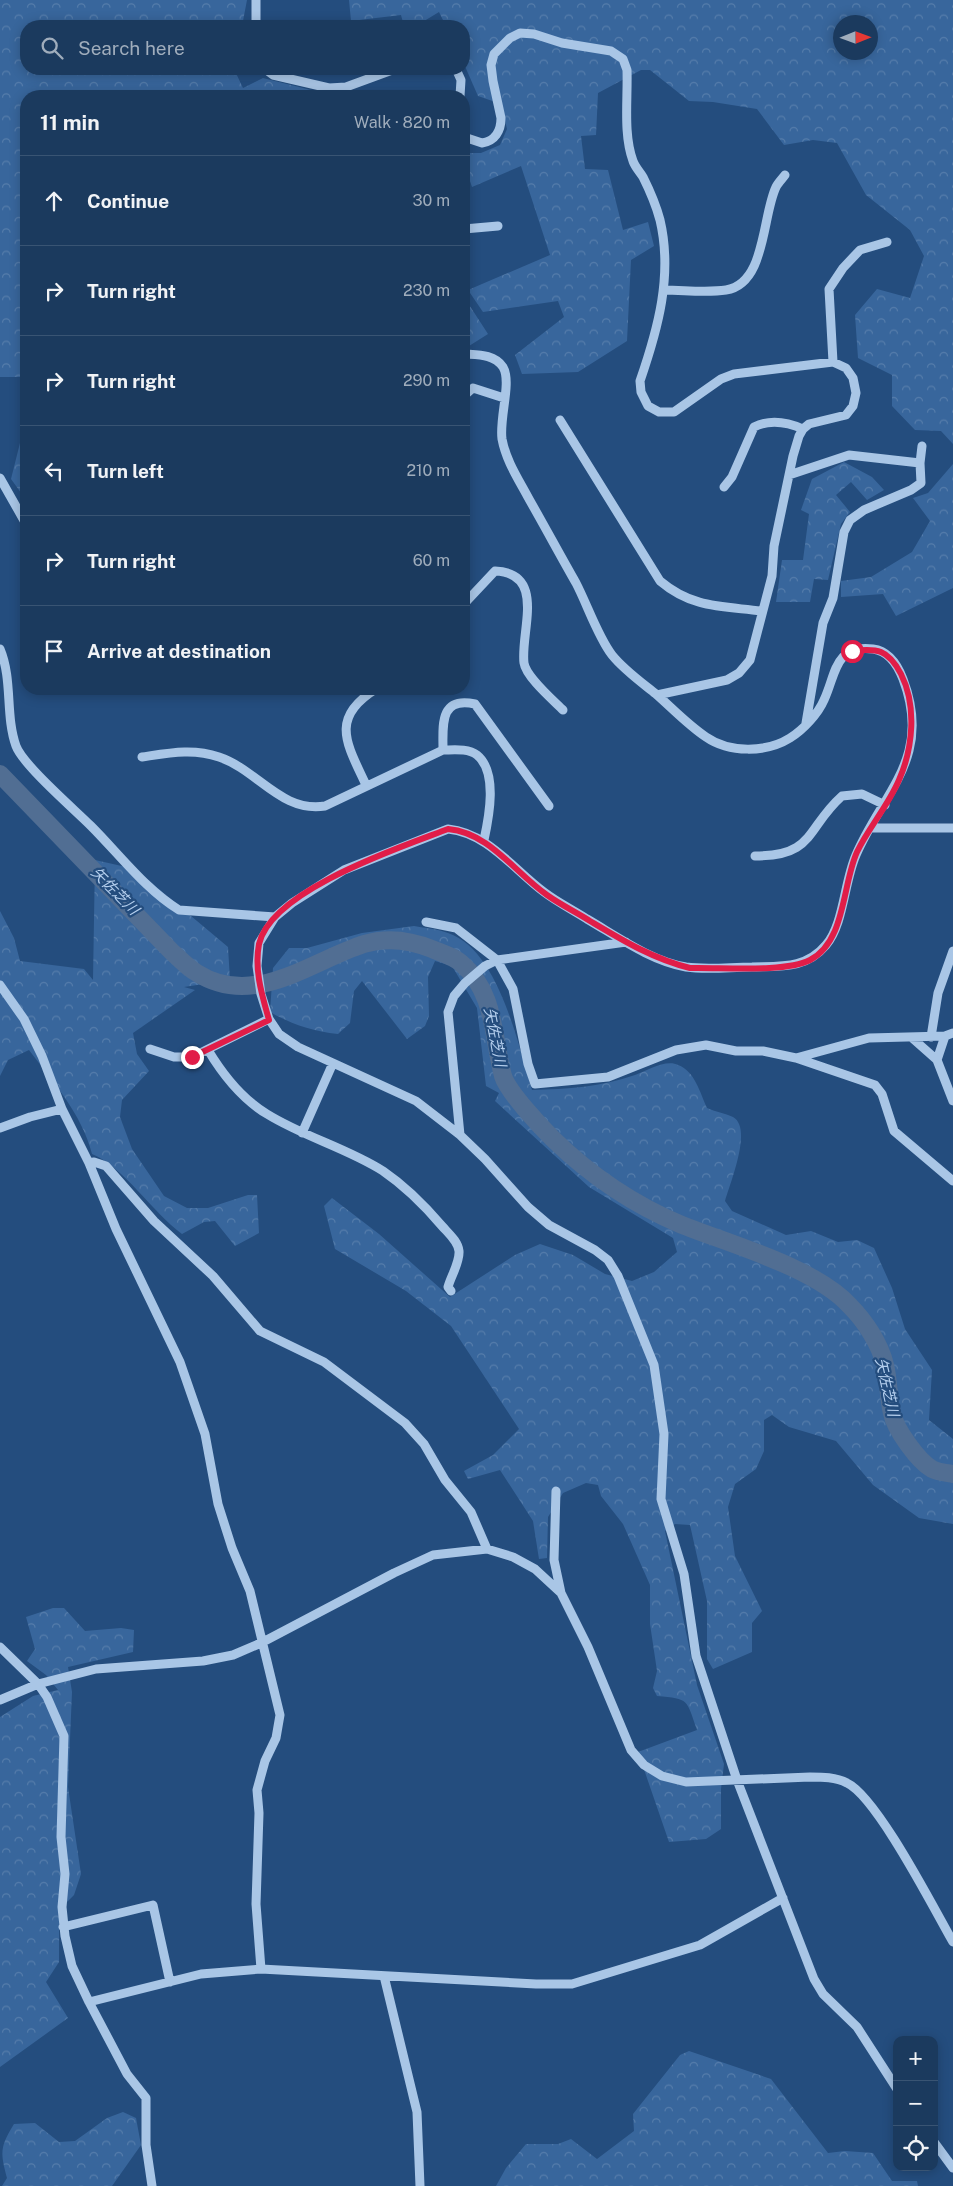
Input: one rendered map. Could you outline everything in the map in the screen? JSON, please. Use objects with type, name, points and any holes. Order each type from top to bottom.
[{"type":"street","points":[[256,0],[256,20]]},
{"type":"street","points":[[470,139],[482,143],[487,142],[498,134],[501,118],[491,65],[494,54],[510,38],[520,33],[534,34],[562,43],[611,51],[622,59],[627,70],[630,148],[633,162],[653,198],[660,222],[665,257],[664,290],[660,318],[640,381],[641,392],[648,406],[659,412],[674,412],[721,379],[734,374],[833,362],[846,368],[853,378],[856,393],[853,406],[846,414],[838,418],[809,424],[803,429],[795,446],[774,546],[772,576],[765,606],[761,611],[750,660],[739,673],[727,680],[657,695]]},
{"type":"street","points":[[273,75],[329,88],[346,87],[379,75]]},
{"type":"street","points":[[459,75],[461,80],[460,90]]},
{"type":"street","points":[[664,290],[726,290],[738,286],[748,276],[757,262],[776,186],[786,176]]},
{"type":"street","points":[[470,228],[498,226]]},
{"type":"street","points":[[833,362],[829,289],[843,268],[860,250],[887,242]]},
{"type":"street","points":[[470,354],[489,356],[500,363],[508,376],[504,398],[502,440],[510,464],[582,594],[612,654],[657,695],[708,739],[724,746],[756,749],[792,738],[806,724],[825,699],[837,662],[852,651],[871,648],[882,651],[894,661],[902,676],[908,697],[911,745],[899,781],[857,851],[849,873],[838,924],[829,943],[811,959],[794,966],[690,968],[656,957],[626,942],[548,896],[484,840],[463,830],[448,829],[344,870],[292,903],[275,917],[260,943],[257,966],[262,994],[269,1020],[279,1034],[298,1047],[416,1101],[460,1135],[485,1159],[528,1207],[549,1224],[608,1260],[618,1276],[654,1365],[664,1434],[661,1499],[684,1574],[696,1656],[737,1780],[814,1979],[822,1994],[857,2027],[893,2083]]},
{"type":"street","points":[[470,391],[474,388],[504,398]]},
{"type":"street","points":[[560,420],[660,581],[676,594],[696,603],[761,611]]},
{"type":"street","points":[[724,486],[732,477],[754,427],[771,422],[785,422],[803,429]]},
{"type":"street","points":[[806,724],[823,623],[833,598],[844,532],[850,520],[864,510],[911,490],[921,483],[920,463],[922,446]]},
{"type":"street","points":[[789,475],[849,455],[920,463]]},
{"type":"street","points":[[0,478],[20,513]]},
{"type":"street","points":[[470,598],[495,571],[509,571],[519,579],[526,592],[528,607],[524,664],[531,677],[563,710]]},
{"type":"street","points":[[0,649],[7,676],[12,734],[17,749],[46,782],[169,904],[179,910],[275,917]]},
{"type":"street","points":[[366,695],[359,699],[349,715],[346,725],[346,742],[366,785]]},
{"type":"street","points":[[443,750],[442,719],[452,706],[465,702],[475,704],[549,806]]},
{"type":"street","points":[[142,757],[192,751],[220,757],[244,769],[287,801],[298,806],[314,808],[325,806],[443,750],[464,750],[476,754],[484,764],[491,789],[484,840]]},
{"type":"street","points":[[755,856],[778,855],[799,847],[815,831],[842,796],[852,793],[862,794],[885,805]]},
{"type":"street","points":[[871,828],[953,828]]},
{"type":"street","points":[[426,922],[456,928],[497,960],[513,989],[528,1064],[535,1084],[608,1077],[676,1050],[706,1045],[736,1051],[764,1051],[796,1058],[875,1085],[882,1094],[894,1130],[953,1180]]},
{"type":"street","points":[[460,1135],[448,1012],[454,996],[466,982],[484,966],[497,960],[626,942]]},
{"type":"street","points":[[931,1036],[938,993],[953,951]]},
{"type":"street","points":[[0,985],[24,1019],[42,1056],[62,1109],[89,1163],[116,1229],[180,1362],[196,1403],[205,1434],[218,1504],[232,1548],[250,1591],[261,1643],[280,1715],[276,1738],[265,1761],[256,1790],[259,1813],[256,1904],[261,1969]]},
{"type":"street","points":[[150,1049],[174,1057],[192,1057],[269,1020]]},
{"type":"street","points":[[796,1058],[869,1038],[949,1034]]},
{"type":"street","points":[[937,1060],[949,1034]]},
{"type":"street","points":[[911,1037],[937,1060],[953,1100]]},
{"type":"street","points":[[208,1050],[224,1076],[252,1104],[302,1133],[385,1172],[427,1208],[456,1242],[459,1251],[448,1287],[451,1291]]},
{"type":"street","points":[[302,1133],[333,1063]]},
{"type":"street","points":[[0,1128],[30,1117],[62,1109]]},
{"type":"street","points":[[89,1163],[94,1162],[106,1166],[154,1221],[213,1276],[260,1331],[324,1362],[405,1422],[424,1444],[445,1480],[471,1512],[486,1549]]},
{"type":"street","points":[[556,1491],[554,1560],[561,1593],[588,1647],[631,1750],[644,1766],[662,1776],[686,1782],[810,1777],[828,1778],[848,1783],[866,1798],[883,1823],[953,1942]]},
{"type":"street","points":[[0,1700],[38,1684],[96,1669],[203,1661],[233,1655],[261,1643],[394,1573],[433,1555],[486,1549],[513,1558],[534,1569],[561,1593]]},
{"type":"street","points":[[0,1647],[38,1684],[47,1697],[64,1736],[61,1791],[61,1836],[65,1874],[63,1927],[72,1966],[89,2002],[127,2074],[146,2098],[146,2145],[152,2186]]},
{"type":"street","points":[[89,2002],[216,1972],[261,1969],[572,1984],[700,1945],[783,1898]]},
{"type":"street","points":[[63,1927],[153,1905],[170,1982]]},
{"type":"street","points":[[384,1976],[417,2112],[420,2186]]},
{"type":"street","points":[[938,2147],[953,2168]]},
{"type":"green space","points":[[0,0],[247,0],[243,20],[20,20],[20,75],[237,75],[243,88],[263,78],[311,90],[20,90],[20,377],[0,377]]},
{"type":"green space","points":[[349,0],[953,0],[953,444],[941,431],[915,430],[892,406],[892,375],[858,358],[855,315],[877,289],[910,298],[924,256],[910,230],[866,195],[837,143],[813,140],[784,145],[757,109],[713,102],[689,101],[650,70],[641,70],[598,93],[596,135],[581,136],[585,169],[608,170],[623,230],[648,222],[654,246],[631,260],[627,341],[578,372],[522,374],[515,355],[564,317],[558,301],[483,312],[470,293],[470,289],[550,255],[521,166],[472,187],[470,181],[470,153],[481,153],[500,145],[507,129],[501,104],[478,96],[469,75],[470,20],[443,20],[439,12],[426,20],[402,20],[401,15],[351,20]]},
{"type":"green space","points":[[470,306],[488,334],[470,345]]},
{"type":"green space","points":[[20,443],[20,491],[11,479]]},
{"type":"green space","points":[[844,462],[872,477],[884,490],[867,500],[851,482],[836,495],[850,512],[841,524],[828,580],[814,579],[810,602],[776,602],[782,560],[803,560],[809,514],[801,510],[812,479]]},
{"type":"green space","points":[[953,464],[953,588],[896,616],[883,594],[841,597],[841,581],[871,577],[912,552],[930,521],[913,498],[928,493]]},
{"type":"green space","points":[[95,860],[135,869],[228,947],[230,980],[184,987],[195,990],[133,1033],[137,1054],[149,1071],[122,1100],[120,1117],[132,1149],[164,1196],[187,1208],[208,1208],[248,1195],[257,1195],[259,1233],[235,1246],[215,1221],[204,1222],[182,1234],[127,1179],[104,1160],[92,1154],[74,1112],[57,1086],[29,1050],[8,1060],[0,1076],[0,911],[14,938],[20,961],[84,969],[93,980]]},
{"type":"green space","points":[[414,926],[448,933],[466,943],[481,958],[504,1001],[532,1090],[597,1085],[635,1075],[668,1063],[678,1065],[689,1072],[707,1108],[733,1117],[739,1123],[741,1144],[725,1201],[732,1211],[786,1235],[811,1231],[838,1242],[857,1240],[874,1248],[892,1288],[905,1329],[932,1370],[929,1420],[953,1439],[953,1524],[919,1518],[873,1485],[836,1441],[789,1427],[772,1415],[764,1420],[764,1451],[756,1469],[735,1484],[728,1507],[735,1556],[762,1611],[752,1623],[752,1652],[713,1669],[707,1659],[707,1601],[690,1525],[675,1524],[665,1531],[697,1685],[724,1764],[721,1789],[721,1829],[706,1839],[669,1842],[638,1752],[697,1730],[691,1712],[685,1702],[676,1698],[657,1696],[653,1688],[657,1671],[650,1624],[650,1585],[623,1524],[601,1496],[598,1485],[586,1483],[563,1493],[548,1517],[547,1558],[539,1559],[533,1521],[500,1470],[468,1479],[464,1471],[493,1455],[519,1429],[451,1326],[406,1291],[335,1249],[324,1206],[332,1198],[379,1234],[450,1297],[515,1255],[540,1244],[573,1255],[605,1274],[632,1281],[654,1272],[677,1252],[673,1238],[589,1187],[495,1101],[499,1093],[486,1086],[477,1008],[452,966],[435,961],[428,977],[429,1016],[425,1026],[407,1039],[362,981],[354,991],[350,1023],[338,1034],[303,1027],[270,1012],[273,968],[289,948],[307,948],[362,933]]},
{"type":"green space","points":[[53,1608],[64,1608],[85,1631],[121,1628],[134,1630],[133,1652],[68,1667],[72,1692],[68,1787],[81,1874],[74,1895],[59,1910],[59,1962],[46,1982],[68,2018],[0,2067],[0,1717],[33,1696],[58,1690],[46,1675],[27,1661],[35,1649],[26,1617]]},
{"type":"green space","points":[[689,2051],[771,2079],[828,2153],[845,2151],[873,2153],[892,2181],[917,2181],[918,2186],[496,2186],[506,2168],[526,2144],[558,2144],[571,2139],[597,2159],[634,2131],[633,2114],[680,2055]]},
{"type":"green space","points":[[123,2112],[136,2118],[141,2145],[112,2186],[2,2186],[7,2178],[2,2156],[4,2144],[14,2124],[35,2123],[59,2142],[75,2141],[107,2118]]},
{"type":"waterway","name":"矢佐芝川","points":[[0,774],[172,952],[194,971],[218,983],[240,986],[261,984],[303,970],[364,944],[390,940],[415,943],[447,955],[461,963],[481,988],[487,1001],[499,1061],[506,1083],[525,1109],[547,1133],[597,1176],[647,1208],[682,1225],[771,1258],[816,1280],[835,1292],[861,1319],[880,1349],[886,1371],[892,1413],[902,1436],[926,1465],[937,1471],[953,1474]]},
{"type":"route","points":[[192,1057],[269,1020],[257,966],[260,943],[267,927],[275,917],[292,903],[344,870],[448,829],[463,830],[484,840],[548,896],[626,942],[674,964],[690,968],[794,966],[811,959],[829,943],[838,924],[849,873],[857,851],[899,781],[911,745],[911,716],[908,697],[902,676],[894,661],[882,651],[871,648],[852,651]]}]
